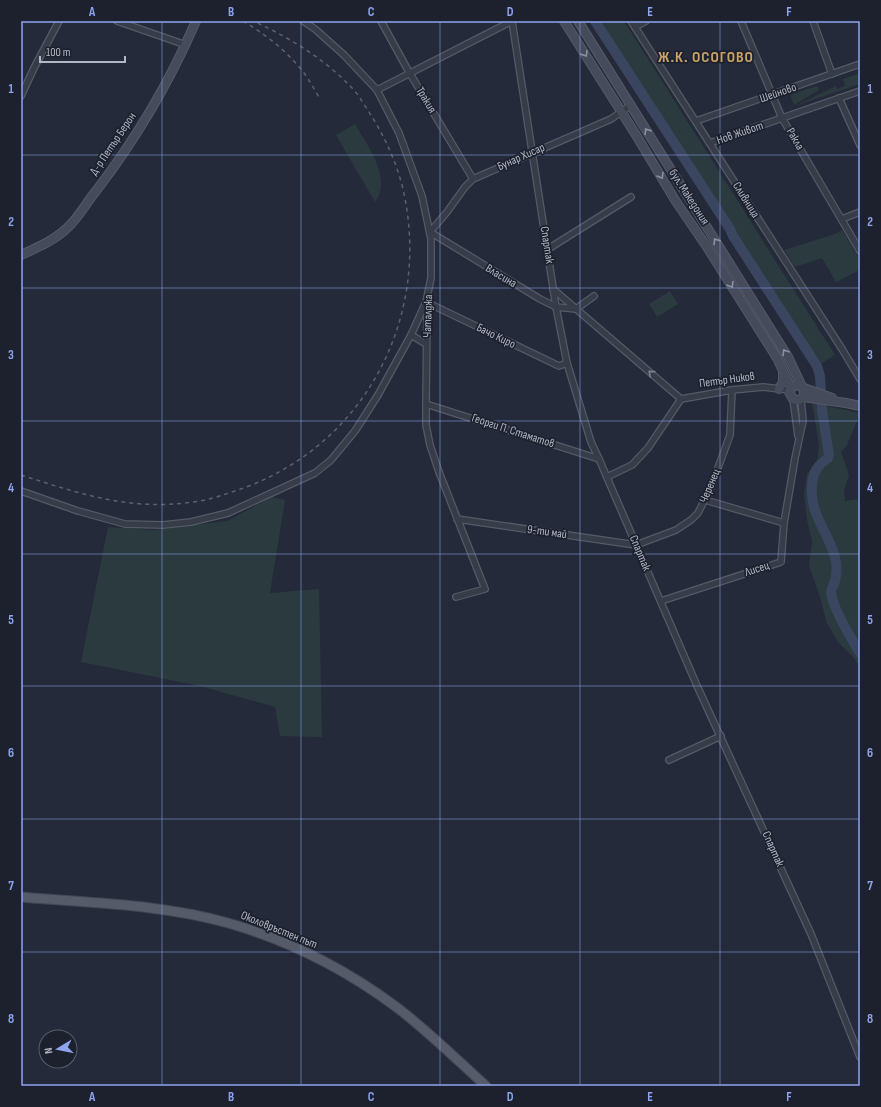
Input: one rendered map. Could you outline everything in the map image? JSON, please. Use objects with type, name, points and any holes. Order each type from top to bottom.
[{"type":"main road","name":"Околовръстен път","points":[[21,897],[159,910],[227,923],[270,937],[322,961],[361,983],[395,1006],[486,1086]]},
{"type":"street","points":[[21,96],[59,21]]},
{"type":"street","points":[[117,21],[186,45]]},
{"type":"street","name":"Д-р Петър Берон","points":[[21,255],[50,240],[71,224],[114,167],[145,118],[186,45],[196,21]]},
{"type":"street","name":"Чаталджа","points":[[303,21],[315,29],[344,55],[377,90],[399,133],[422,196],[431,239],[431,278],[426,302],[426,425],[438,472],[485,589],[456,597]]},
{"type":"street","name":"Тракия","points":[[381,21],[473,179]]},
{"type":"street","points":[[377,90],[512,21]]},
{"type":"street","name":"Спартак","points":[[512,21],[556,307],[567,363],[591,442],[721,736],[811,934],[860,1058]]},
{"type":"street","name":"бул. Македония","points":[[564,21],[622,112],[675,200],[707,247],[777,358],[795,395]]},
{"type":"street","name":"бул. Македония","points":[[578,21],[788,357],[803,387]]},
{"type":"street","name":"Сливница","points":[[631,21],[842,349],[860,380]]},
{"type":"street","points":[[635,27],[646,21]]},
{"type":"street","name":"Ракла","points":[[741,21],[782,118],[860,251]]},
{"type":"street","points":[[813,21],[832,74]]},
{"type":"street","name":"Шейново","points":[[696,121],[860,64]]},
{"type":"street","name":"Нов Живот","points":[[710,143],[860,91]]},
{"type":"street","points":[[839,98],[860,145]]},
{"type":"street","name":"Бунар Хисар","points":[[430,232],[447,212],[464,187],[473,179],[532,152],[611,119],[631,105]]},
{"type":"street","points":[[548,249],[631,197]]},
{"type":"street","points":[[842,219],[860,212]]},
{"type":"street","name":"Власина","points":[[430,232],[540,300],[556,307],[576,308]]},
{"type":"street","points":[[553,289],[681,399],[648,448],[632,465],[607,477]]},
{"type":"street","points":[[576,308],[594,296]]},
{"type":"street","points":[[21,491],[78,511],[125,524],[163,525],[191,522],[228,513],[315,473],[331,460],[356,431],[378,396],[411,335],[426,302]]},
{"type":"street","name":"Бачо Киро","points":[[426,302],[559,366],[567,363]]},
{"type":"street","points":[[411,335],[426,344]]},
{"type":"street","points":[[778,389],[782,382],[783,370]]},
{"type":"street","points":[[795,395],[797,385],[803,387],[816,396]]},
{"type":"street","name":"Петър Ников","points":[[681,399],[732,390],[763,387],[778,389],[795,395]]},
{"type":"street","points":[[795,395],[805,393],[803,387]]},
{"type":"street","name":"Черенец","points":[[636,545],[676,530],[691,520],[698,513],[705,500],[730,435],[732,390]]},
{"type":"street","points":[[795,395],[816,396],[860,406]]},
{"type":"street","name":"Лисец","points":[[661,601],[781,562],[784,523],[799,438],[795,395]]},
{"type":"street","name":"Георги П. Стаматов","points":[[426,404],[599,459]]},
{"type":"street","points":[[705,500],[784,523]]},
{"type":"street","name":"9-ти май","points":[[458,519],[636,545]]},
{"type":"street","points":[[668,760],[721,736]]},
{"type":"shaded area","points":[[594,21],[624,21],[835,355],[817,366]]},
{"type":"shaded area","points":[[860,73],[860,84],[795,106],[836,86],[837,89],[845,86],[843,79]]},
{"type":"shaded area","points":[[817,86],[819,90],[794,105],[790,95]]},
{"type":"shaded area","points":[[355,124],[371,152],[380,173],[380,193],[375,202],[336,135]]},
{"type":"shaded area","points":[[842,230],[860,260],[860,270],[836,282],[822,258],[795,267],[784,250],[835,234]]},
{"type":"shaded area","points":[[670,291],[678,304],[657,317],[649,304]]},
{"type":"shaded area","points":[[812,403],[860,413],[847,445],[841,452],[849,475],[844,490],[845,501],[860,499],[860,668],[854,658],[838,642],[827,623],[809,566],[812,542],[807,520],[804,494],[807,474],[817,463],[819,445]]},
{"type":"shaded area","points":[[272,497],[285,500],[270,593],[319,589],[322,737],[280,736],[275,707],[200,686],[81,662],[108,527],[156,530],[227,521]]},
{"type":"waterway","points":[[595,21],[817,366],[820,376],[822,410],[829,455],[828,458],[818,467],[815,473],[812,485],[813,505],[836,560],[835,581],[831,591],[832,598],[843,623],[860,653]]},
{"type":"railway","points":[[243,21],[259,31],[287,54],[306,75],[320,99]]},
{"type":"railway","points":[[21,475],[85,494],[126,502],[170,504],[199,501],[216,497],[238,490],[283,470],[322,442],[354,409],[380,370],[398,327],[408,281],[409,234],[402,185],[395,164],[377,125],[353,89],[331,68],[306,50],[280,34],[253,21]]},
{"type":"district","name":"Ж.К. ОСОГОВО","points":[[706,57]]}]
